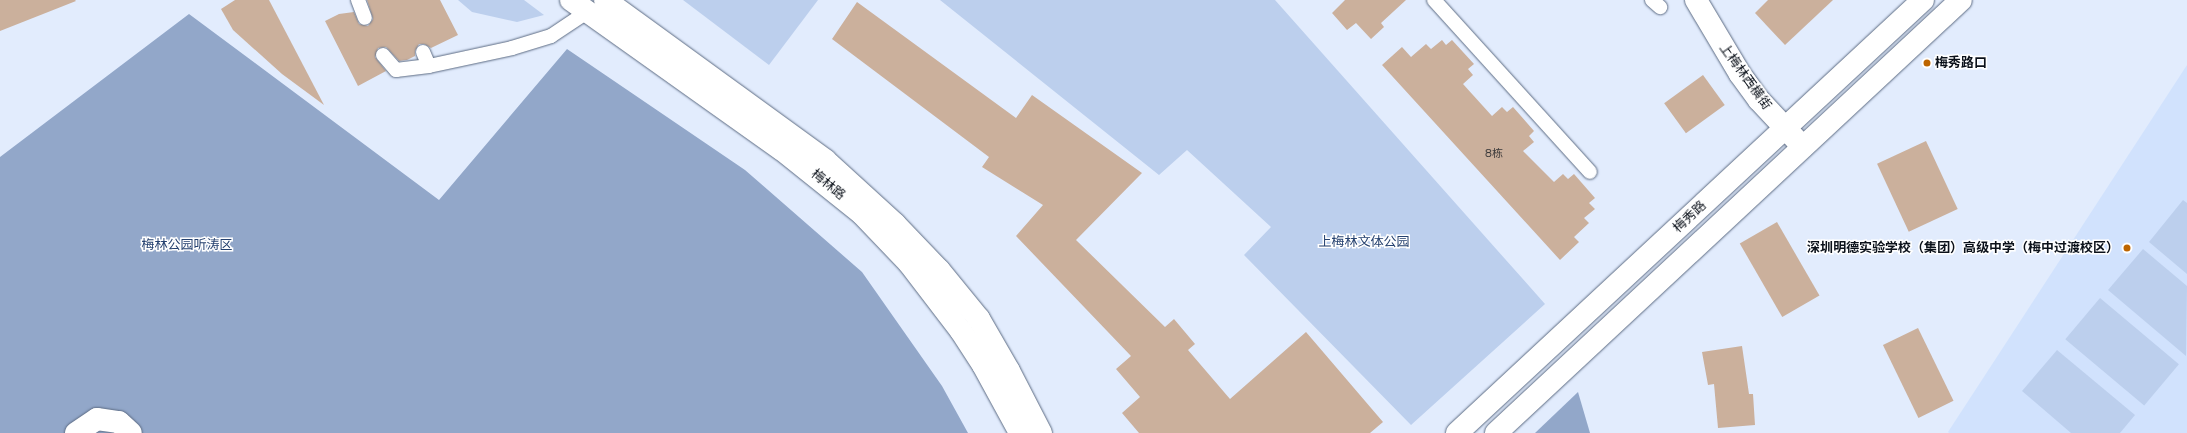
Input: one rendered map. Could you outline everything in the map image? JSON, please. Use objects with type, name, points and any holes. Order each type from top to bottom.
[{"type":"street","name":"上梅林西横街","points":[[1696,0],[1740,74],[1785,129],[1803,148]]},
{"type":"street","name":"梅秀路","points":[[1457,433],[1924,0]]},
{"type":"street","name":"梅秀路","points":[[1496,433],[1961,0]]},
{"type":"street","name":"梅林路","points":[[588,4],[787,154],[862,214],[909,263],[961,331],[983,365],[1020,433]]},
{"type":"street","name":"梅林路","points":[[588,4],[825,160],[895,224],[939,270],[979,319],[1006,365],[1041,433]]},
{"type":"street","points":[[76,433],[97,419],[119,422],[131,433]]},
{"type":"lane","points":[[358,0],[365,18]]},
{"type":"lane","points":[[1434,0],[1590,172]]},
{"type":"lane","points":[[383,55],[387,63],[396,70],[429,66],[512,48],[551,36],[588,4]]},
{"type":"lane","points":[[423,52],[429,66]]},
{"type":"shaded area","name":"深圳明德实验学校（集团）高级中学（梅中过渡校区）","points":[[2187,65],[2187,433],[1949,433],[1948,432]]},
{"type":"green space","points":[[458,0],[524,0],[544,15],[517,22],[472,12]]},
{"type":"green space","points":[[683,0],[818,0],[769,65]]},
{"type":"green space","name":"上梅林文体公园","points":[[940,0],[1275,0],[1545,304],[1411,425],[1244,255],[1271,227],[1187,150],[1159,175]]},
{"type":"green space","name":"梅林公园听涛区","points":[[189,14],[439,200],[567,49],[745,170],[862,272],[942,386],[968,433],[0,433],[0,157]]},
{"type":"green space","points":[[2183,200],[2187,203],[2187,274],[2149,242]]},
{"type":"green space","points":[[2143,249],[2187,286],[2186,356],[2108,290]]},
{"type":"green space","points":[[2100,298],[2179,364],[2144,406],[2065,339]]},
{"type":"green space","points":[[2057,350],[2135,415],[2120,433],[2071,433],[2022,391]]},
{"type":"green space","points":[[1578,392],[1590,433],[1535,433]]},
{"type":"building","points":[[0,0],[75,0],[76,1],[0,31]]},
{"type":"building","points":[[235,0],[269,0],[324,105],[282,74],[233,30],[221,9]]},
{"type":"building","points":[[367,0],[440,0],[458,35],[431,48],[424,44],[419,44],[415,51],[415,56],[407,60],[399,61],[386,47],[378,48],[375,57],[386,71],[358,86],[325,21],[339,14],[354,12],[359,24],[368,26],[373,19]]},
{"type":"building","points":[[1345,0],[1406,0],[1381,23],[1384,27],[1371,39],[1356,23],[1347,30],[1332,13]]},
{"type":"building","points":[[1768,0],[1833,0],[1785,45],[1755,13]]},
{"type":"building","points":[[857,2],[1016,118],[1032,95],[1142,173],[1076,240],[1165,327],[1174,319],[1195,344],[1188,350],[1230,399],[1306,332],[1383,422],[1370,433],[1139,433],[1122,413],[1140,397],[1116,369],[1131,356],[1016,236],[1043,205],[982,167],[989,157],[832,39]]},
{"type":"building","points":[[1442,40],[1446,45],[1452,40],[1474,64],[1468,69],[1473,75],[1463,84],[1492,116],[1502,107],[1507,112],[1513,107],[1534,131],[1529,136],[1534,142],[1523,151],[1554,182],[1563,174],[1568,179],[1574,174],[1595,198],[1589,203],[1595,209],[1584,218],[1589,223],[1574,237],[1579,242],[1560,260],[1382,65],[1402,47],[1411,57],[1426,44],[1431,49]]},
{"type":"building","points":[[1703,75],[1725,105],[1686,133],[1664,103]]},
{"type":"building","points":[[1926,141],[1958,209],[1909,232],[1877,164]]},
{"type":"building","points":[[1777,222],[1820,296],[1782,317],[1740,244]]},
{"type":"building","points":[[1918,328],[1954,401],[1918,418],[1883,345]]},
{"type":"building","points":[[1742,346],[1749,394],[1753,394],[1755,425],[1718,428],[1714,384],[1708,385],[1702,352]]},
{"type":"place","name":"梅秀路口","points":[[1927,63]]},
{"type":"place","name":"深圳明德实验学校（集团）高级中学（梅中过渡校区）","points":[[2127,248]]}]
